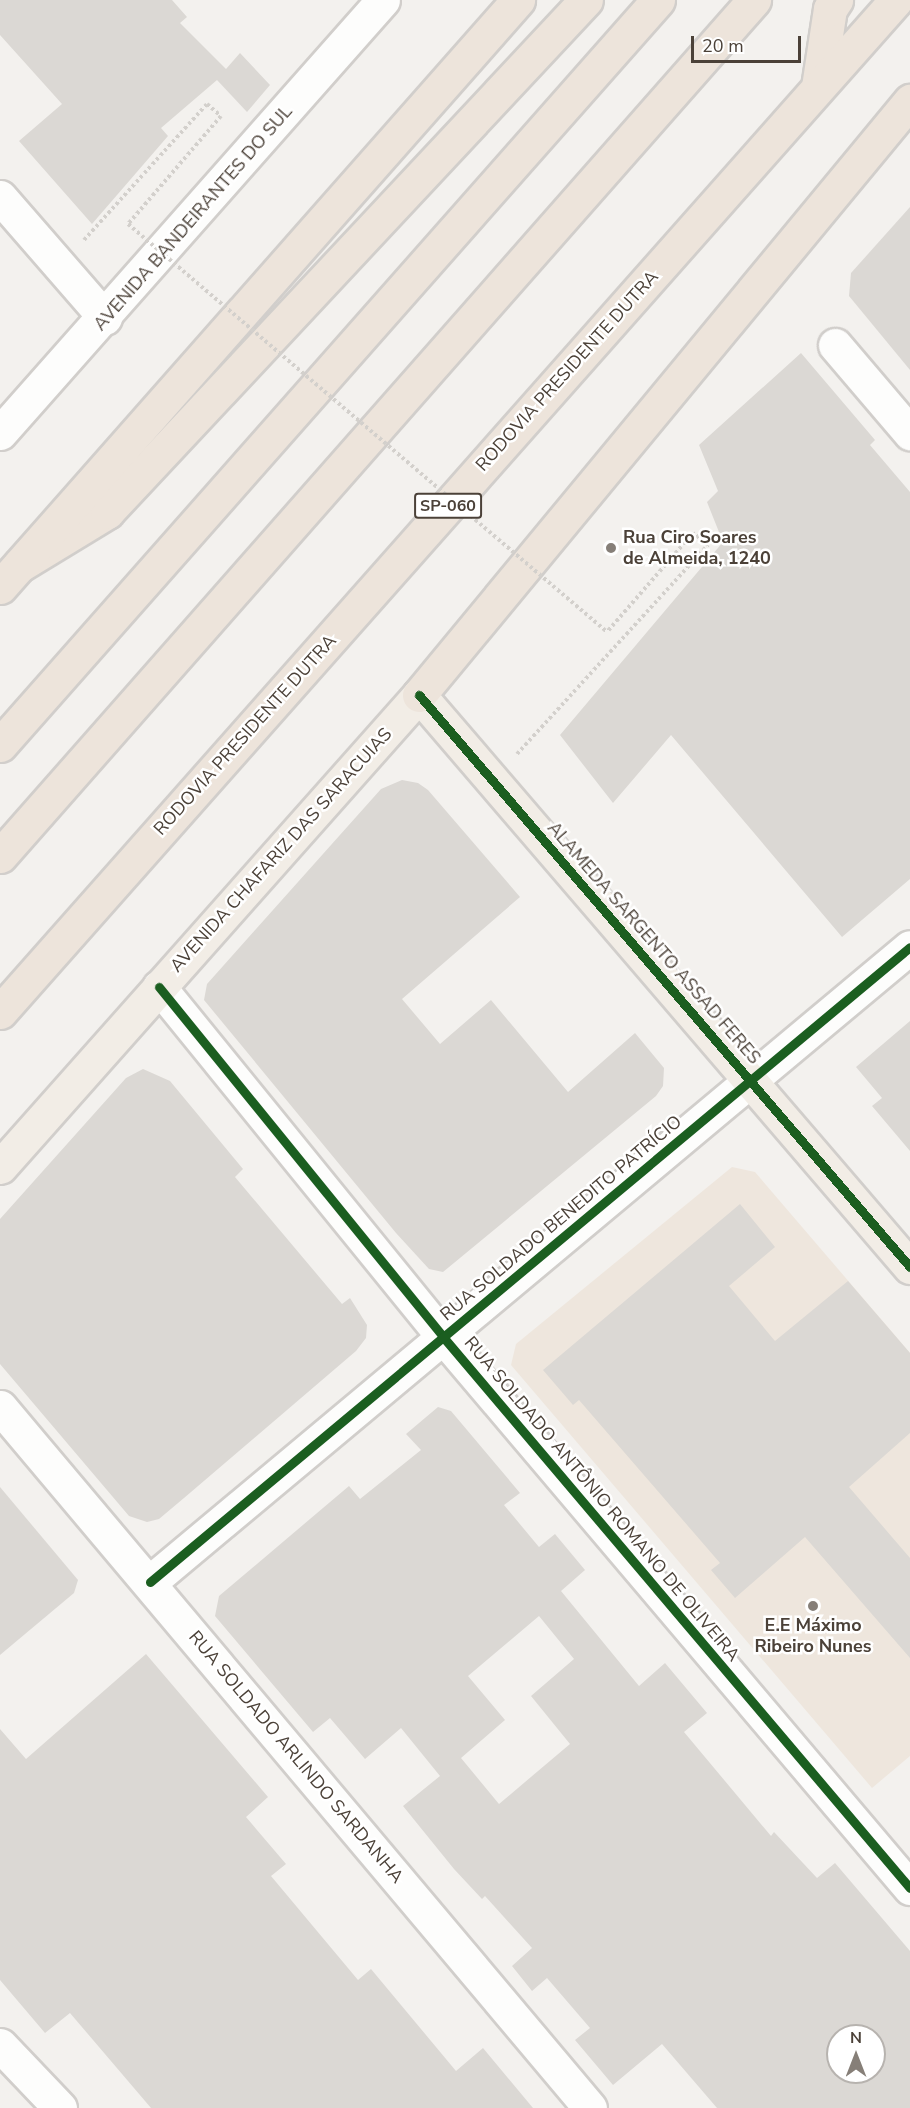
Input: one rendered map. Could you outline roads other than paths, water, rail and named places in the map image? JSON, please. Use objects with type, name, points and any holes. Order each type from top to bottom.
[{"type":"highway","points":[[10,576],[518,0]]},
{"type":"highway","points":[[10,576],[107,512],[586,0]]},
{"type":"highway","points":[[0,745],[658,0]]},
{"type":"highway","points":[[0,856],[754,0]]},
{"type":"highway","points":[[818,87],[830,9],[836,0]]},
{"type":"highway","name":"RODOVIA PRESIDENTE DUTRA","points":[[0,1012],[896,0]]},
{"type":"highway","points":[[419,695],[910,101]]},
{"type":"main road","name":"ALAMEDA SARGENTO ASSAD FERES","points":[[419,695],[910,1267]]},
{"type":"main road","name":"AVENIDA CHAFARIZ DAS SARACUIAS","points":[[0,1167],[419,695]]},
{"type":"street","name":"AVENIDA BANDEIRANTES DO SUL","points":[[0,433],[105,318],[383,0]]},
{"type":"street","points":[[0,197],[105,318]]},
{"type":"street","points":[[835,345],[910,433]]},
{"type":"street","name":"RUA SOLDADO BENEDITO PATRÍCIO","points":[[150,1582],[910,947]]},
{"type":"street","name":"RUA SOLDADO ANTÔNIO ROMANO DE OLIVEIRA","points":[[159,987],[444,1338],[910,1888]]},
{"type":"street","name":"RUA SOLDADO ARLINDO SARDANHA","points":[[0,1407],[150,1582],[590,2108]]},
{"type":"street","points":[[0,2045],[60,2108]]},
{"type":"place","name":"Rua Ciro Soares de Almeida, 1240","points":[[611,548]]},
{"type":"place","name":"E.E Máximo Ribeiro Nunes","points":[[813,1606]]}]
